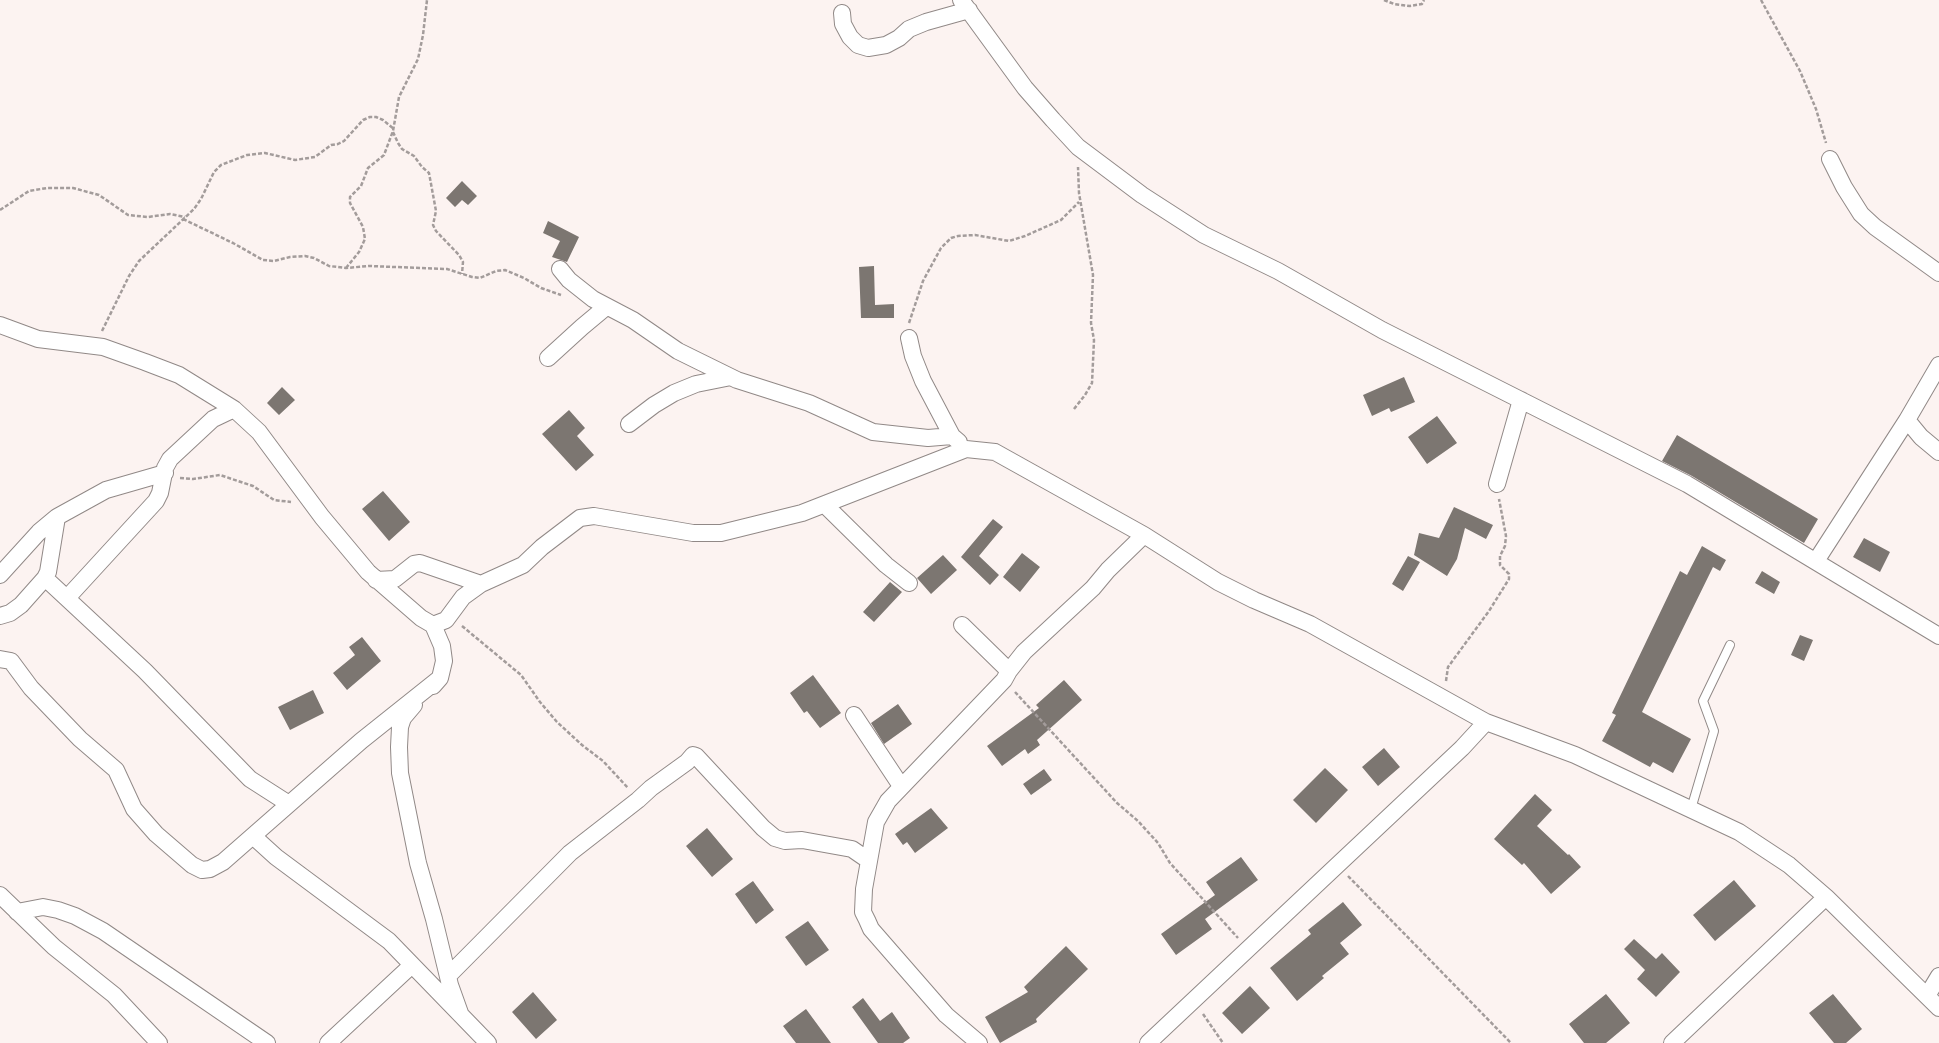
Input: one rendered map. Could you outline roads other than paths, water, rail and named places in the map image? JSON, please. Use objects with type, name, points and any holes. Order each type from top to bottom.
[{"type":"street","points":[[842,13],[843,24],[850,37],[858,45],[868,48],[886,45],[899,38],[909,28],[965,5],[1025,88],[1078,147],[1142,195],[1204,235],[1278,271],[1382,330],[1687,484],[1939,636]]},
{"type":"street","points":[[1830,159],[1844,188],[1861,214],[1875,227],[1939,273]]},
{"type":"street","points":[[560,270],[569,280],[593,299],[633,320],[678,351],[731,377],[809,403],[873,432],[928,438],[952,436]]},
{"type":"street","points":[[548,358],[606,307]]},
{"type":"street","points":[[0,325],[38,339],[95,345],[145,362],[179,375],[234,409],[259,432],[313,506],[355,558],[376,580],[421,618],[433,625],[442,646],[444,661],[440,678],[426,696],[409,710],[403,718],[398,747],[400,773],[410,830],[448,976],[460,1013]]},
{"type":"street","points":[[909,338],[913,356],[923,381],[952,436],[966,449]]},
{"type":"street","points":[[1816,561],[1907,420],[1939,365]]},
{"type":"street","points":[[629,424],[654,405],[674,393],[696,384],[731,377]]},
{"type":"street","points":[[1497,484],[1521,400]]},
{"type":"street","points":[[67,598],[156,501],[160,493],[170,460],[213,419],[234,409]]},
{"type":"street","points":[[1907,420],[1921,437],[1939,452]]},
{"type":"street","points":[[433,625],[442,622],[449,616],[464,597],[481,584],[523,565],[542,547],[580,518],[594,516],[693,533],[721,533],[802,513],[966,449],[995,452],[1144,535],[1218,582],[1254,600],[1310,624],[1486,722],[1575,755],[1739,832],[1789,865],[1826,897],[1939,1008]]},
{"type":"street","points":[[0,575],[39,532],[57,517],[106,490],[164,477]]},
{"type":"street","points":[[825,505],[886,565],[909,583]]},
{"type":"street","points":[[0,616],[10,613],[21,605],[45,578],[48,572],[57,517]]},
{"type":"street","points":[[979,1043],[946,1015],[871,929],[864,912],[863,901],[868,860],[876,822],[882,810],[901,786],[1006,675],[1024,652],[1093,588],[1108,570],[1144,535]]},
{"type":"street","points":[[376,580],[395,579],[414,564],[420,563],[481,584]]},
{"type":"street","points":[[45,578],[145,671],[250,779],[288,804]]},
{"type":"street","points":[[962,625],[1006,675]]},
{"type":"street","points":[[0,659],[11,661],[31,688],[80,738],[116,770],[134,808],[156,834],[192,865],[202,870],[210,869],[223,862],[254,837],[288,804],[361,741],[440,678]]},
{"type":"street","points":[[854,715],[901,786]]},
{"type":"street","points":[[1148,1043],[1462,748],[1486,722]]},
{"type":"street","points":[[448,976],[570,854],[651,788],[687,762],[693,755],[696,756],[748,813],[775,838],[785,841],[802,840],[852,849],[868,860]]},
{"type":"street","points":[[254,837],[276,857],[389,941],[488,1043]]},
{"type":"street","points":[[0,895],[16,912],[54,946],[114,995],[159,1043]]},
{"type":"street","points":[[1672,1043],[1826,897]]},
{"type":"street","points":[[16,912],[43,907],[75,916],[103,931],[267,1043]]},
{"type":"street","points":[[328,1043],[412,965]]},
{"type":"street","points":[[1927,996],[1939,976]]},
{"type":"lane","points":[[1691,809],[1714,732],[1703,701],[1730,645]]}]
